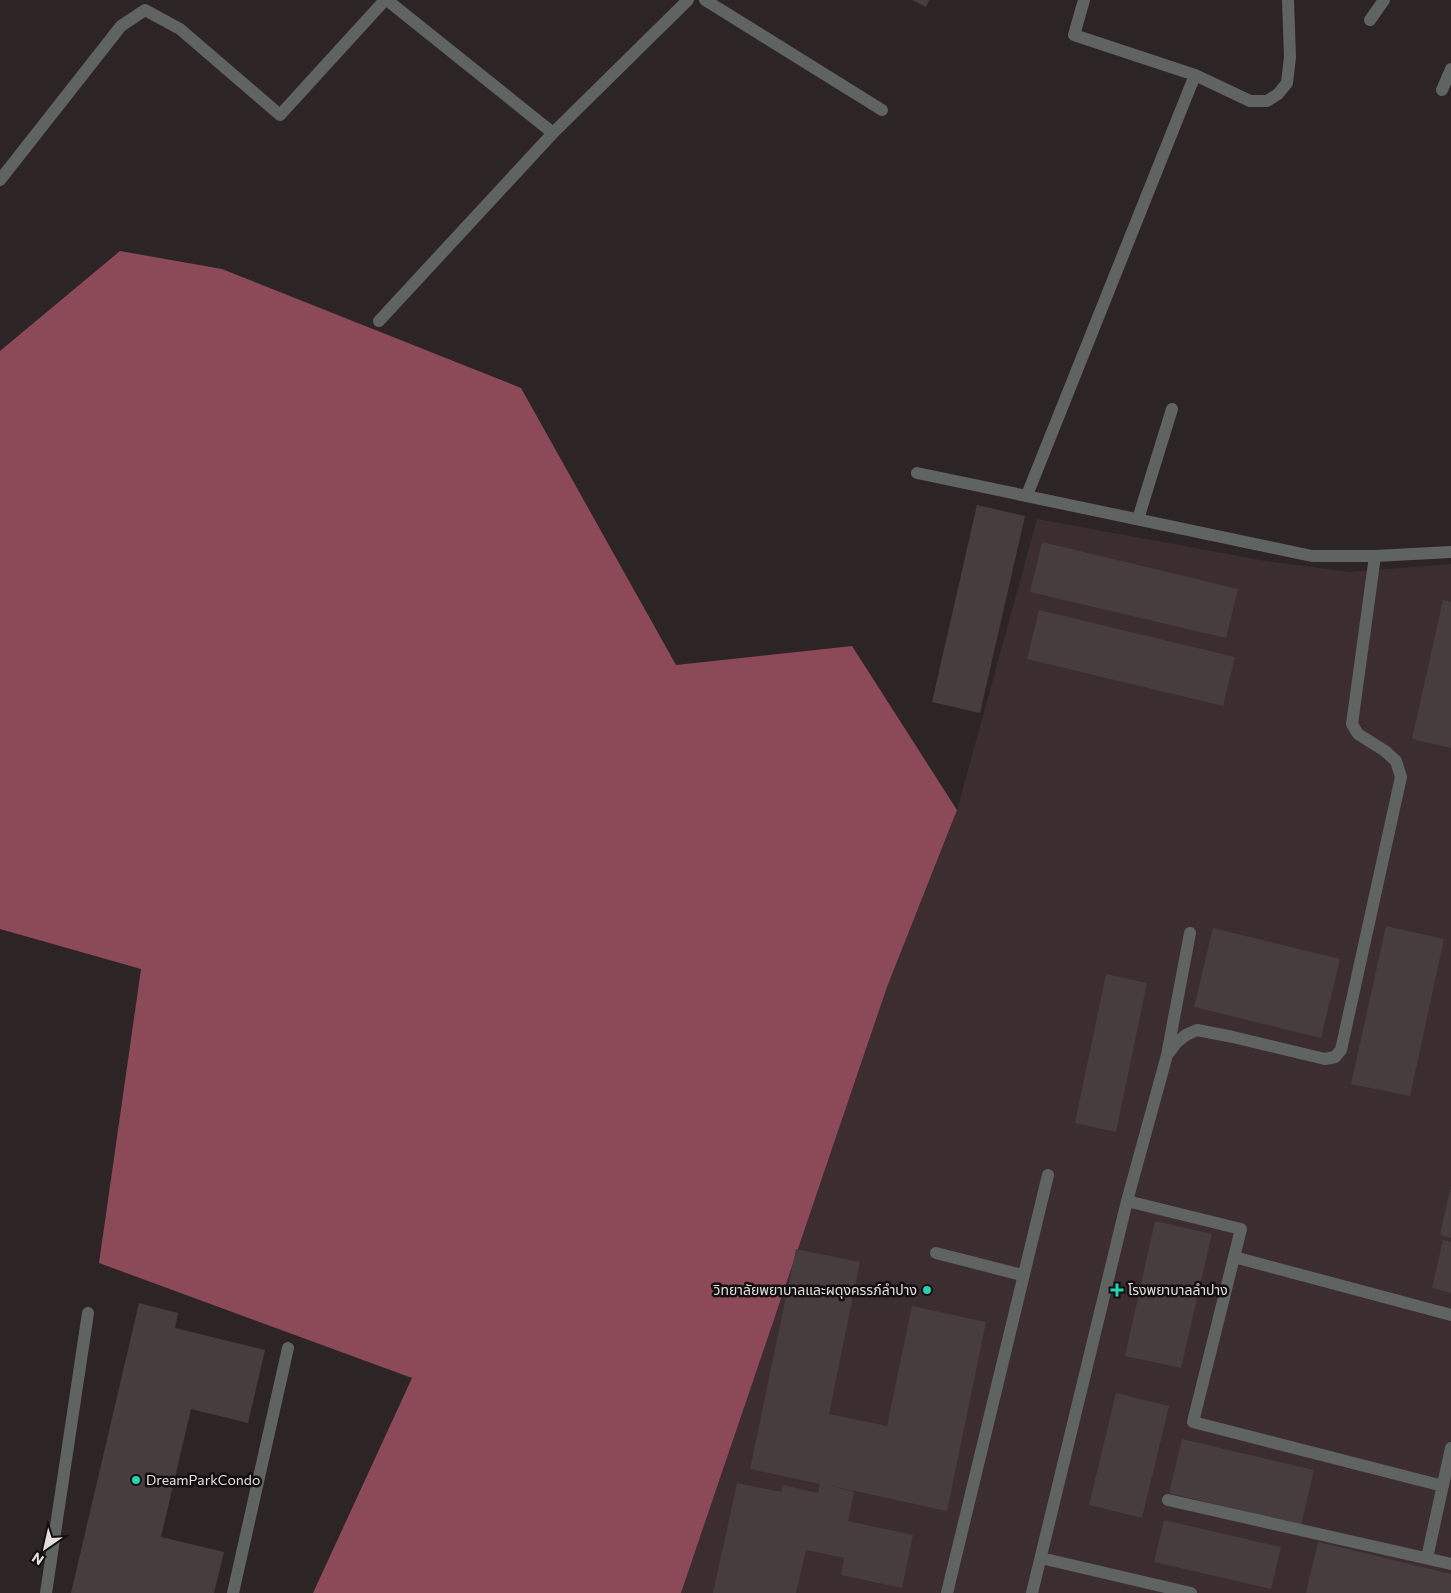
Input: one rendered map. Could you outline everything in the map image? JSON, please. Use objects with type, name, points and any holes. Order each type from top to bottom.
[{"type":"street","points":[[0,180],[122,26],[145,10],[180,29],[280,115],[386,0],[553,133]]},
{"type":"street","points":[[379,321],[553,133],[688,0]]},
{"type":"street","points":[[706,0],[882,110]]},
{"type":"street","points":[[1084,0],[1074,35],[1195,75],[1250,100],[1267,101],[1278,94],[1287,83],[1290,57],[1288,0]]},
{"type":"street","points":[[1370,20],[1384,0]]},
{"type":"street","points":[[1442,90],[1451,69]]},
{"type":"street","points":[[1027,495],[1195,75]]},
{"type":"street","points":[[1138,519],[1172,409]]},
{"type":"street","points":[[917,473],[1312,556],[1374,556],[1451,552]]},
{"type":"street","points":[[1167,1055],[1176,1042],[1197,1030],[1325,1059],[1335,1057],[1341,1050],[1401,777],[1396,761],[1385,751],[1358,734],[1352,724],[1374,556]]},
{"type":"street","points":[[1032,1593],[1127,1201],[1167,1055],[1190,933]]},
{"type":"street","points":[[947,1593],[1022,1275],[1048,1175]]},
{"type":"street","points":[[1127,1201],[1241,1230],[1193,1422],[1443,1486]]},
{"type":"street","points":[[936,1253],[1022,1275]]},
{"type":"street","points":[[1234,1257],[1451,1315]]},
{"type":"street","points":[[46,1593],[88,1313]]},
{"type":"street","points":[[233,1593],[288,1348]]},
{"type":"street","points":[[1427,1558],[1451,1448]]},
{"type":"street","points":[[1168,1500],[1451,1564]]},
{"type":"street","points":[[1042,1558],[1191,1593]]},
{"type":"shaded area","points":[[120,251],[222,269],[521,388],[676,665],[852,646],[957,810],[887,987],[681,1593],[313,1593],[412,1378],[99,1263],[141,969],[0,929],[0,351]]},
{"type":"shaded area","name":"โรงพยาบาลลำปาง","points":[[1037,519],[1266,561],[1350,572],[1451,564],[1451,1593],[681,1593],[887,987],[957,810]]},
{"type":"building","points":[[912,0],[929,0],[926,7]]},
{"type":"building","points":[[977,505],[1025,516],[980,713],[932,702]]},
{"type":"building","points":[[1042,542],[1238,589],[1226,638],[1030,592]]},
{"type":"building","points":[[1443,600],[1451,602],[1451,748],[1412,739]]},
{"type":"building","points":[[1039,610],[1235,657],[1223,706],[1027,659]]},
{"type":"building","points":[[1386,926],[1444,939],[1410,1096],[1351,1084]]},
{"type":"building","points":[[1213,928],[1340,959],[1321,1038],[1194,1007]]},
{"type":"building","points":[[1106,974],[1147,983],[1116,1132],[1075,1123]]},
{"type":"building","points":[[1451,1190],[1451,1238],[1440,1235]]},
{"type":"building","points":[[1155,1221],[1212,1234],[1181,1368],[1125,1356]]},
{"type":"building","points":[[1443,1240],[1451,1242],[1451,1293],[1432,1288]]},
{"type":"building","points":[[796,1249],[860,1262],[829,1414],[887,1426],[912,1306],[986,1322],[947,1511],[827,1485],[854,1492],[848,1521],[913,1535],[902,1588],[841,1575],[844,1558],[806,1550],[796,1593],[713,1593],[737,1483],[781,1492],[783,1485],[818,1493],[820,1484],[750,1469]]},
{"type":"building","name":"DreamParkCondo","points":[[139,1303],[178,1313],[175,1328],[265,1350],[248,1423],[191,1409],[161,1537],[224,1552],[214,1593],[71,1593]]},
{"type":"building","points":[[1116,1393],[1169,1406],[1142,1518],[1089,1505]]},
{"type":"building","points":[[1182,1439],[1314,1470],[1301,1525],[1169,1493]]},
{"type":"building","points":[[1164,1520],[1281,1547],[1271,1589],[1154,1562]]},
{"type":"building","points":[[1318,1542],[1451,1574],[1451,1593],[1306,1593]]},
{"type":"place","name":"วิทยาลัยพยาบาลและผดุงครรภ์ลําปาง","points":[[927,1290]]},
{"type":"place","name":"โรงพยาบาลลำปาง","points":[[1117,1290]]},
{"type":"place","name":"DreamParkCondo","points":[[136,1480]]}]
